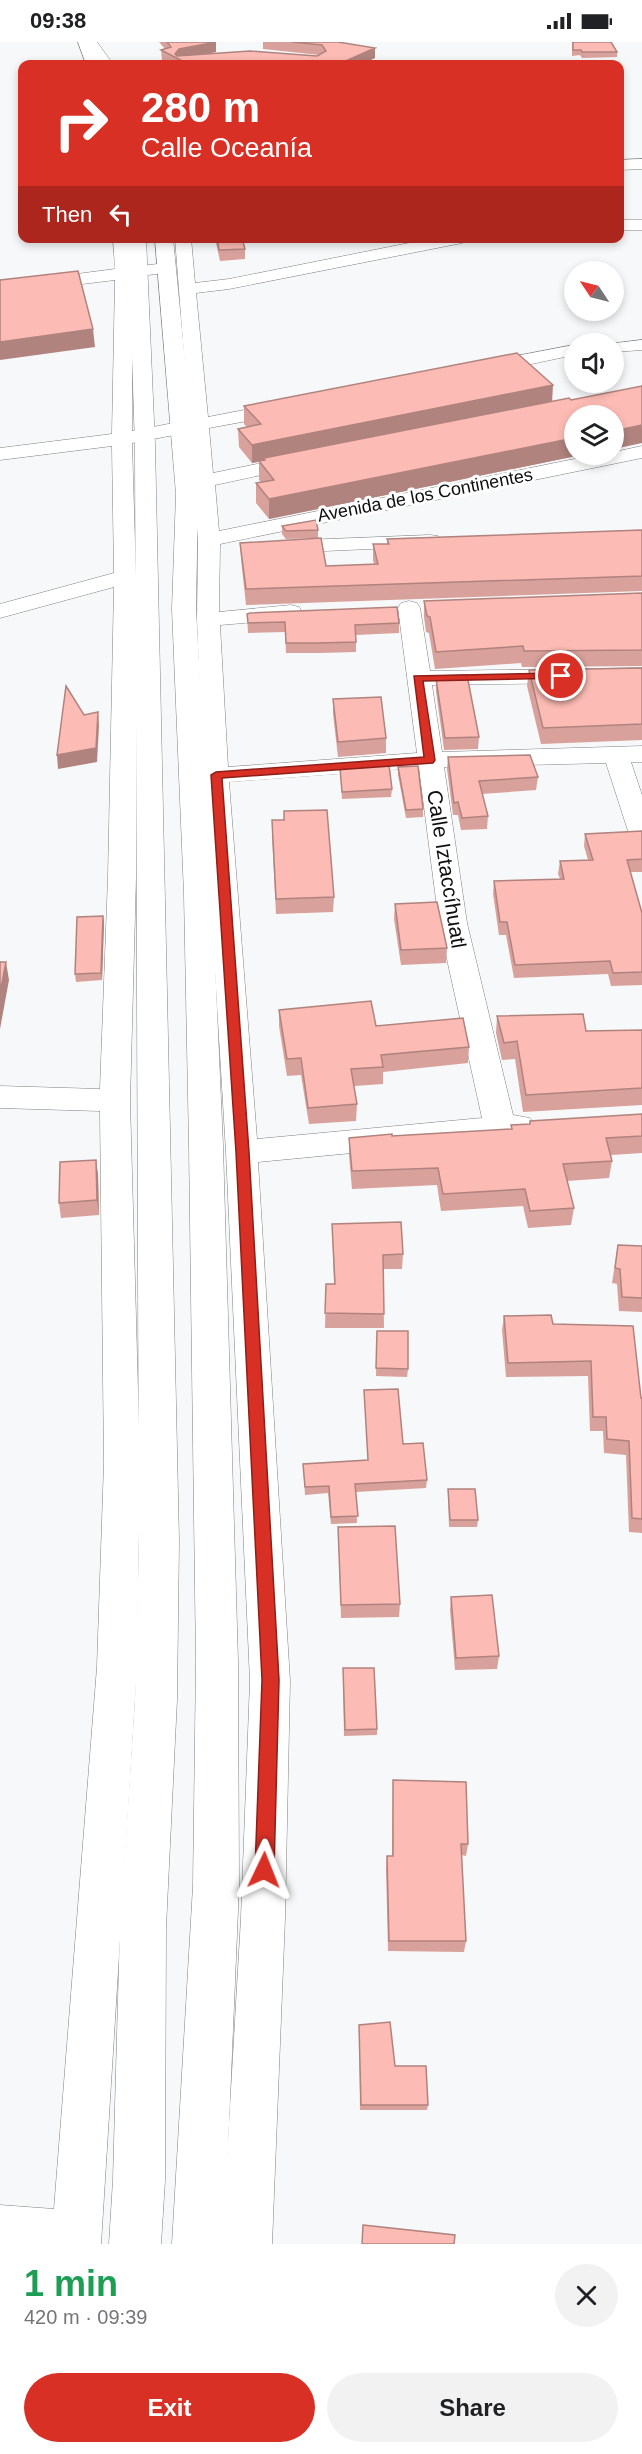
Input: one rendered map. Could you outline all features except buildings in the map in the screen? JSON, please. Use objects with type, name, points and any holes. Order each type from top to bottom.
[{"type":"main road","points":[[90,42],[103,60]]},
{"type":"main road","points":[[624,157],[642,156]]},
{"type":"main road","points":[[624,165],[642,165]]},
{"type":"main road","points":[[132,272],[136,243]]},
{"type":"main road","points":[[166,243],[177,278]]},
{"type":"main road","points":[[135,2244],[139,2169],[143,1927],[156,1699],[159,1541],[162,432]]},
{"type":"main road","points":[[162,432],[188,494],[184,609],[198,894],[217,1662],[216,1886],[198,2244]]},
{"type":"street","points":[[85,42],[91,60]]},
{"type":"street","points":[[624,225],[642,225]]},
{"type":"street","points":[[123,243],[132,272],[162,432],[205,481],[210,546],[208,620],[216,775],[242,1152],[270,1680],[262,1929],[247,2244]]},
{"type":"street","points":[[0,2230],[77,2239],[117,1667],[122,1463],[115,1101],[122,877],[125,577],[162,432],[182,243]]},
{"type":"street","points":[[0,289],[132,272],[229,284],[437,243]]},
{"type":"street","points":[[624,346],[642,345]]},
{"type":"street","points":[[469,371],[564,352]]},
{"type":"street","points":[[0,454],[162,432],[304,404]]},
{"type":"street","name":"Avenida de los Continentes","points":[[210,546],[239,532],[642,452]]},
{"type":"street","points":[[205,481],[320,458]]},
{"type":"street","name":"Avenida de los Continentes","points":[[210,546],[241,548],[453,541]]},
{"type":"street","points":[[0,611],[125,577]]},
{"type":"street","name":"Calle Iztaccíhuatl","points":[[409,608],[453,923],[500,1127]]},
{"type":"street","points":[[208,620],[250,614],[318,611]]},
{"type":"street","points":[[417,678],[642,675]]},
{"type":"street","points":[[216,775],[429,760],[642,754]]},
{"type":"street","points":[[616,756],[642,834]]},
{"type":"street","points":[[0,1097],[115,1101]]},
{"type":"street","points":[[242,1152],[547,1124]]},
{"type":"route","points":[[264,1870],[270,1680],[242,1152],[216,775],[429,760],[417,678],[561,676]]}]
